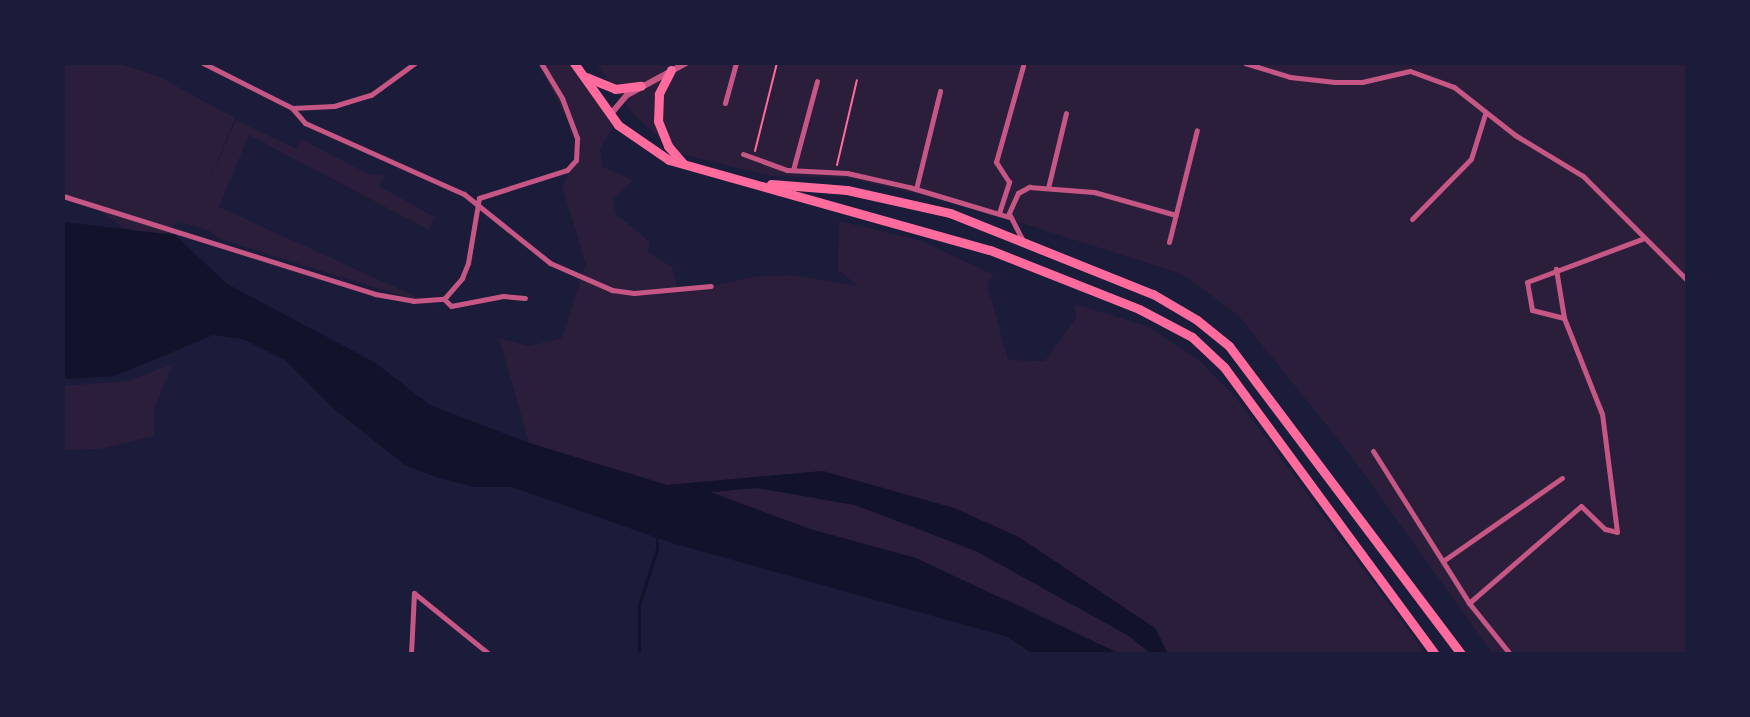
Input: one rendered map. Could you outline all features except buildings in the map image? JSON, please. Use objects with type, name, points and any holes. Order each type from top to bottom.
[{"type":"highway","points":[[574,64],[606,87],[641,86]]},
{"type":"highway","points":[[574,64],[610,115],[649,149],[687,166],[765,184],[990,250],[1139,309],[1192,337],[1224,367],[1435,654]]},
{"type":"highway","points":[[671,70],[659,94],[658,121],[668,146],[687,166]]},
{"type":"highway","points":[[765,184],[812,185],[901,201],[1023,241],[1153,294],[1197,320],[1229,346],[1461,654]]},
{"type":"street","points":[[204,63],[250,90],[292,108],[305,123],[390,158],[464,194],[550,263],[612,290],[634,293],[711,286]]},
{"type":"street","points":[[292,108],[334,106],[371,95],[415,63]]},
{"type":"street","points":[[63,196],[375,294],[413,301],[444,299],[462,278],[468,262],[477,206],[487,193],[542,180],[567,170],[576,160],[577,138],[562,98],[541,63]]},
{"type":"street","points":[[610,115],[641,86],[686,63]]},
{"type":"street","points":[[725,103],[737,63]]},
{"type":"street","points":[[1245,63],[1290,77],[1335,82],[1362,82],[1410,71],[1454,87],[1485,114],[1583,176],[1643,239],[1687,280]]},
{"type":"street","points":[[999,212],[1009,182],[996,162],[1023,66]]},
{"type":"street","points":[[793,170],[817,81]]},
{"type":"street","points":[[916,188],[940,91]]},
{"type":"street","points":[[1048,188],[1066,113]]},
{"type":"street","points":[[1412,219],[1471,159],[1485,114]]},
{"type":"street","points":[[1169,242],[1197,130]]},
{"type":"street","points":[[743,154],[793,170],[835,173],[916,188],[999,212],[1009,218],[1023,241]]},
{"type":"street","points":[[1009,218],[1021,190],[1048,188],[1094,192],[1176,215]]},
{"type":"street","points":[[1564,318],[1532,310],[1527,282],[1556,269],[1643,239]]},
{"type":"street","points":[[1469,603],[1581,506],[1616,534],[1602,414],[1564,318],[1556,269]]},
{"type":"street","points":[[444,299],[451,306],[503,296],[525,298]]},
{"type":"street","points":[[1373,451],[1469,603],[1510,654]]},
{"type":"street","points":[[1443,561],[1562,478]]},
{"type":"street","points":[[411,654],[414,593],[489,654]]},
{"type":"path","points":[[753,158],[777,63]]},
{"type":"path","points":[[835,173],[857,80]]},
{"type":"shaded area","points":[[63,63],[116,63],[158,76],[235,118],[207,185],[236,120],[297,149],[301,139],[368,174],[385,175],[379,186],[435,217],[429,230],[249,135],[219,207],[441,308],[220,239],[208,230],[177,221],[163,239],[123,227],[80,198],[63,195]]},
{"type":"shaded area","points":[[538,63],[568,63],[613,126],[600,150],[603,167],[633,180],[613,199],[616,214],[650,242],[648,252],[672,267],[679,293],[758,276],[792,275],[858,286],[838,270],[839,221],[922,241],[994,275],[987,284],[1008,360],[1045,361],[1076,318],[1075,304],[1149,327],[1200,361],[1238,400],[1426,654],[1168,654],[1155,628],[823,471],[667,485],[529,443],[499,338],[529,346],[562,338],[586,264],[562,187],[582,148]]},
{"type":"shaded area","points":[[596,63],[1687,63],[1687,654],[1493,654],[1349,453],[1238,315],[1182,274],[971,207],[848,178],[771,176],[677,153],[633,114]]},
{"type":"shaded area","points":[[63,222],[175,235],[227,284],[374,362],[430,405],[529,443],[667,485],[823,471],[954,508],[1019,537],[1155,628],[1168,654],[1151,654],[1129,636],[976,551],[855,505],[757,488],[710,492],[810,529],[916,558],[1120,654],[1033,654],[1008,637],[672,543],[512,487],[474,487],[436,477],[405,465],[334,409],[285,360],[243,339],[213,335],[115,376],[63,379]]},
{"type":"shaded area","points":[[173,364],[154,408],[154,436],[100,449],[63,450],[63,386],[128,381]]},
{"type":"shaded area","points":[[757,488],[855,505],[976,551],[1129,636],[1151,654],[1120,654],[1015,603],[708,492]]},
{"type":"waterway","points":[[639,654],[639,605],[657,549],[657,535]]}]
